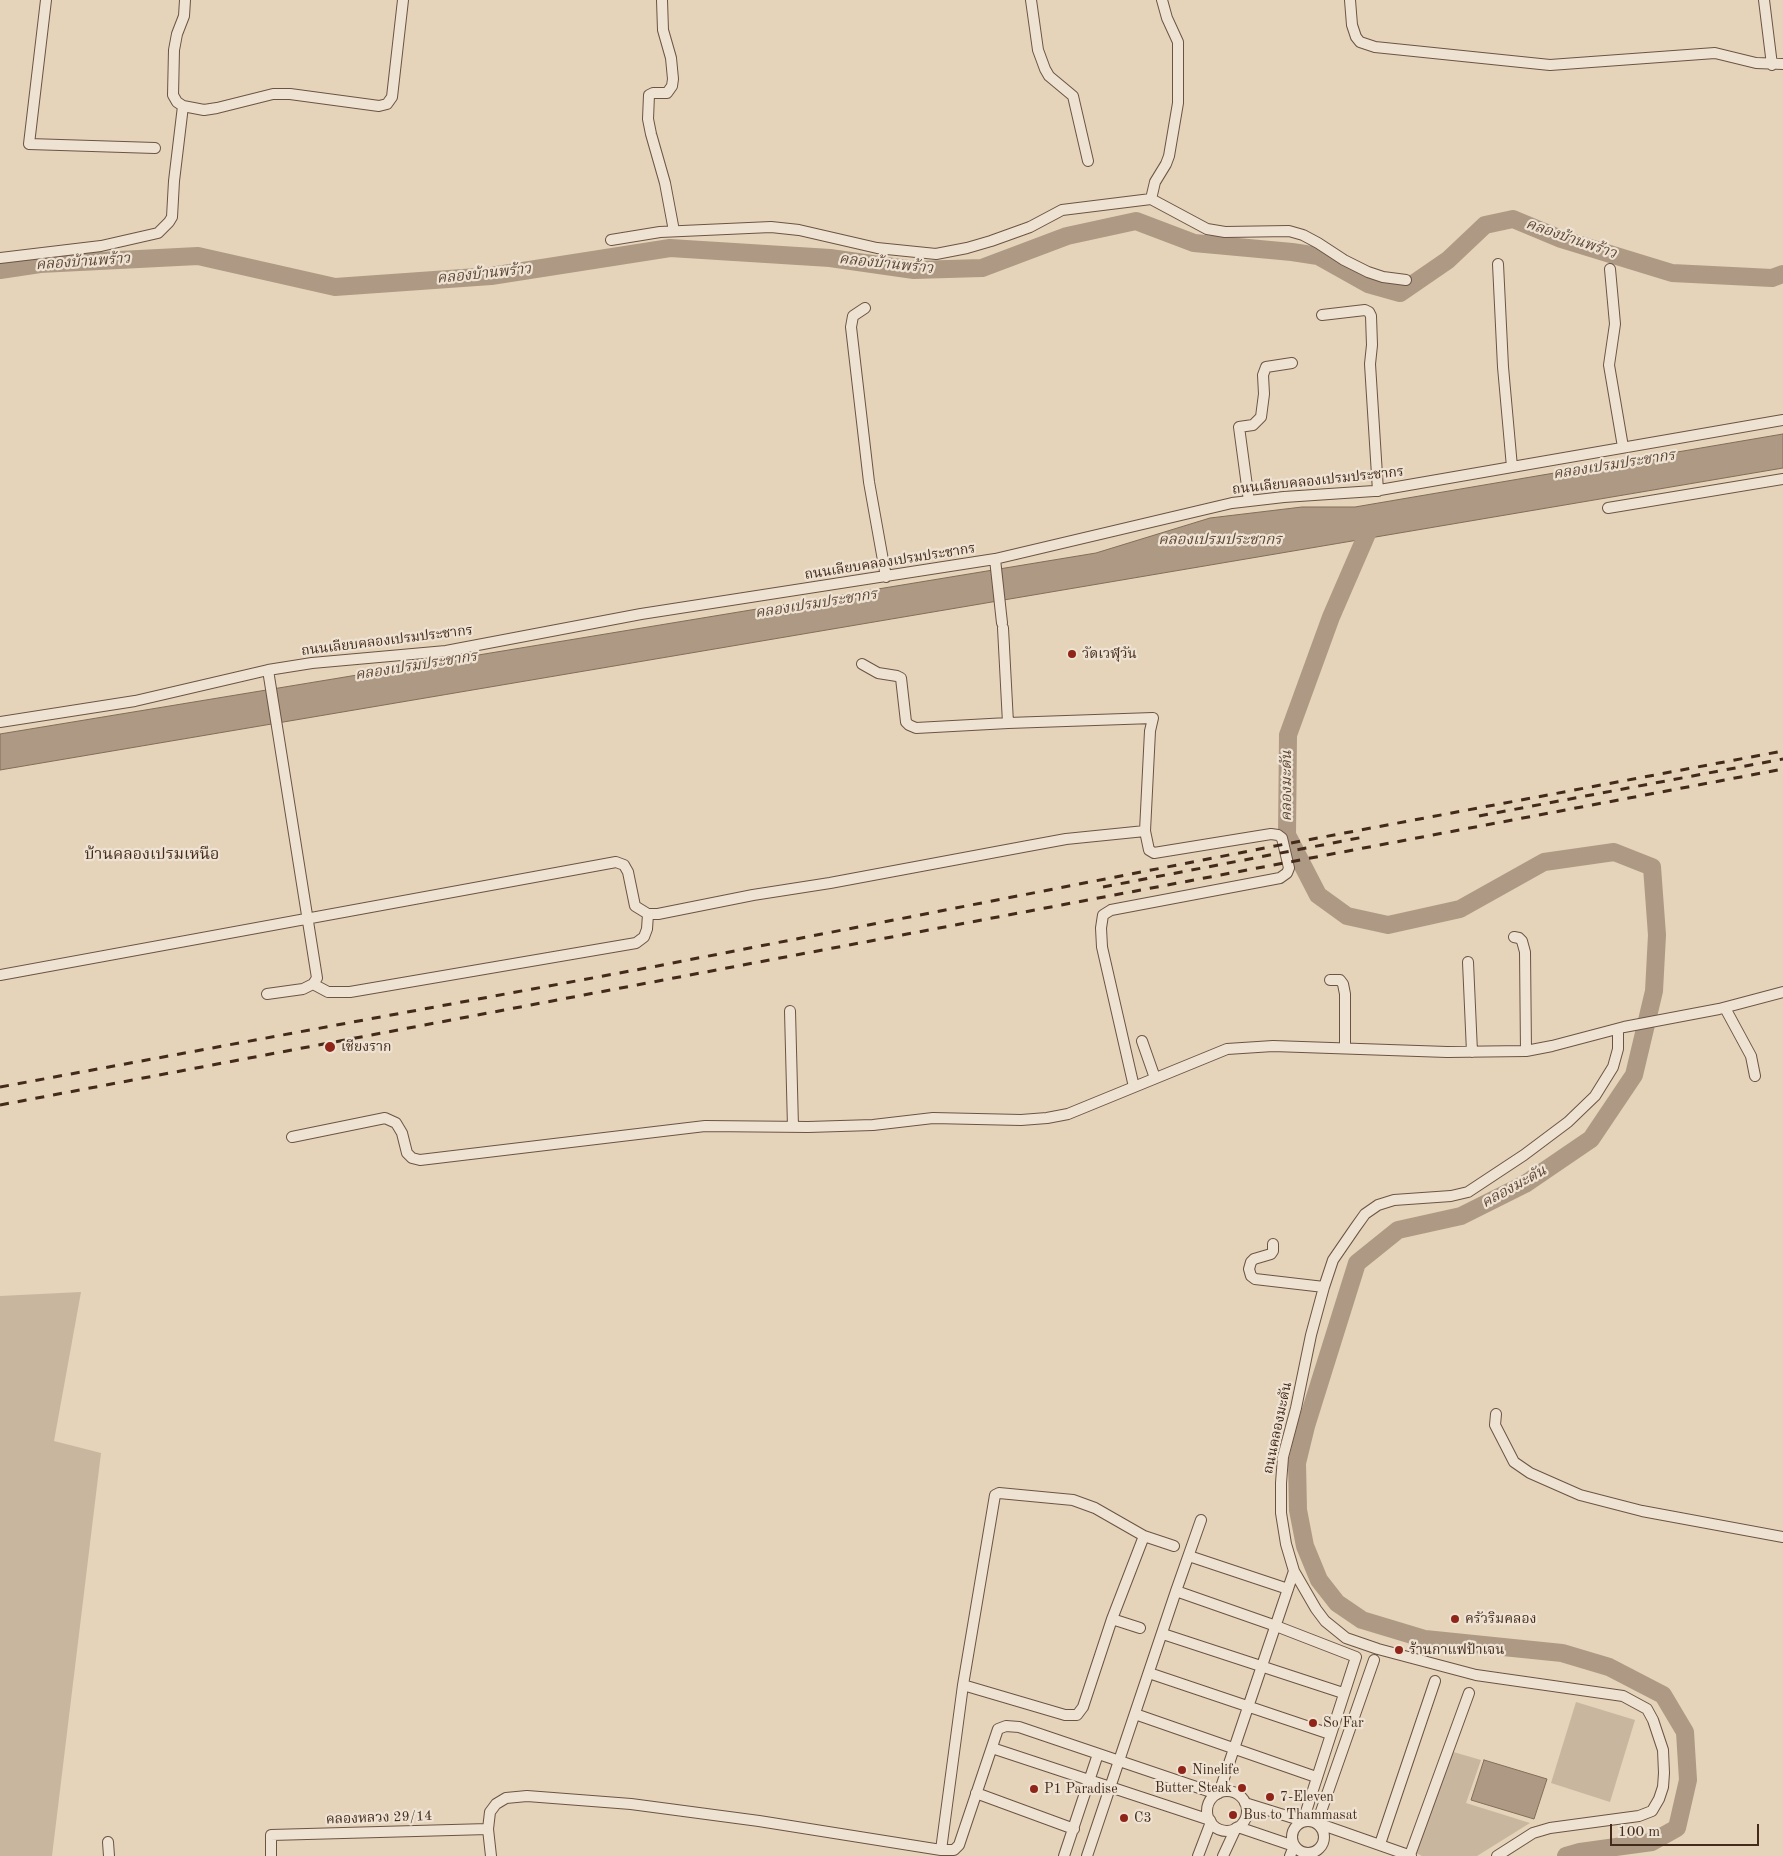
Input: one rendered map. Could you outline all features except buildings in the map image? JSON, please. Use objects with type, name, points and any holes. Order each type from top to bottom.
[{"type":"street","points":[[46,0],[29,144],[155,148]]},
{"type":"street","points":[[186,0],[184,16],[177,34],[174,50],[173,95],[183,106],[204,110],[273,94],[379,106],[387,104],[392,97],[403,0]]},
{"type":"street","points":[[662,0],[662,30],[671,58],[673,79],[672,86],[667,93],[652,93],[649,95],[648,119],[665,183],[674,231]]},
{"type":"street","points":[[1031,0],[1038,50],[1049,76],[1074,96],[1088,161]]},
{"type":"street","points":[[1151,200],[1155,182],[1169,156],[1178,103],[1178,42],[1167,18],[1162,0]]},
{"type":"street","points":[[1350,0],[1352,25],[1356,37],[1360,42],[1375,48],[1550,65],[1715,53],[1772,65],[1783,64]]},
{"type":"street","points":[[1764,0],[1772,65]]},
{"type":"street","points":[[0,258],[101,246],[158,233],[170,222],[172,217],[174,181],[183,106]]},
{"type":"street","points":[[611,240],[674,231],[771,227],[808,231],[877,248],[936,254],[968,248],[991,241],[1030,227],[1062,210],[1151,200],[1207,229],[1239,232],[1289,231],[1303,235],[1368,272],[1383,277],[1406,280]]},
{"type":"street","points":[[1498,264],[1503,367],[1512,467]]},
{"type":"street","points":[[1610,269],[1615,324],[1609,365],[1623,447]]},
{"type":"street","points":[[865,308],[853,316],[850,327],[869,482],[886,577]]},
{"type":"street","points":[[1322,314],[1365,310],[1371,316],[1372,345],[1370,364],[1378,491]]},
{"type":"street","points":[[1249,501],[1240,427],[1253,425],[1261,417],[1264,394],[1263,375],[1266,367],[1292,363]]},
{"type":"street","name":"ถนนเลียบคลองเปรมประชากร","points":[[0,722],[135,701],[268,670],[312,662],[446,651],[641,614],[886,577],[996,564],[1210,508],[1249,501],[1378,491],[1783,420]]},
{"type":"street","points":[[1608,508],[1783,478]]},
{"type":"street","points":[[996,564],[1002,622],[1008,723]]},
{"type":"street","points":[[862,664],[878,673],[901,678],[906,722],[916,728],[1153,718],[1150,732],[1144,831],[1149,850],[1154,853],[1271,834],[1282,838],[1288,868],[1287,873],[1280,878],[1111,910],[1103,915],[1101,928],[1102,947],[1134,1087]]},
{"type":"street","points":[[268,670],[307,920],[317,968],[317,978],[313,984],[303,989],[268,994]]},
{"type":"street","points":[[0,975],[616,862],[624,865],[628,872],[635,906],[648,914],[658,914],[753,895],[830,883],[1066,839],[1144,831]]},
{"type":"street","points":[[313,984],[328,992],[350,992],[636,943],[644,937],[647,930],[648,914]]},
{"type":"street","points":[[1514,937],[1522,941],[1524,952],[1526,1051]]},
{"type":"street","points":[[1468,962],[1472,1052]]},
{"type":"street","points":[[1330,980],[1340,980],[1344,989],[1345,1048]]},
{"type":"street","points":[[292,1137],[385,1118],[396,1123],[402,1133],[407,1153],[412,1158],[420,1160],[705,1126],[793,1127],[873,1124],[933,1118],[1021,1120],[1048,1118],[1068,1114],[1227,1049],[1273,1046],[1472,1052],[1526,1051],[1621,1028],[1725,1008],[1783,992]]},
{"type":"street","points":[[1725,1008],[1751,1056],[1755,1076]]},
{"type":"street","points":[[790,1011],[793,1127]]},
{"type":"street","name":"ถนนคลองมะดัน","points":[[1497,1856],[1533,1834],[1550,1828],[1639,1816],[1652,1811],[1659,1799],[1663,1786],[1663,1750],[1654,1720],[1647,1709],[1623,1696],[1476,1675],[1440,1667],[1346,1638],[1325,1621],[1294,1571],[1286,1544],[1281,1512],[1283,1457],[1296,1408],[1311,1335],[1333,1260],[1366,1214],[1378,1205],[1394,1200],[1451,1196],[1468,1192],[1524,1155],[1582,1110],[1602,1086],[1613,1067],[1621,1028]]},
{"type":"street","points":[[1142,1041],[1155,1078]]},
{"type":"street","points":[[1273,1244],[1271,1254],[1254,1259],[1251,1262],[1249,1269],[1251,1276],[1255,1279],[1324,1287]]},
{"type":"street","points":[[1496,1414],[1495,1425],[1514,1462],[1530,1473],[1580,1495],[1642,1511],[1783,1537]]},
{"type":"street","points":[[940,1850],[963,1685],[995,1495],[999,1493],[1073,1500],[1095,1508],[1144,1536],[1174,1546]]},
{"type":"street","points":[[1087,1856],[1112,1787],[1201,1520]]},
{"type":"street","points":[[963,1685],[1065,1715],[1077,1715],[1083,1707],[1112,1619],[1144,1536]]},
{"type":"street","points":[[1189,1556],[1288,1589]]},
{"type":"street","points":[[1198,1856],[1210,1821],[1208,1806],[1218,1794],[1294,1571]]},
{"type":"street","points":[[1176,1591],[1276,1626],[1356,1657],[1303,1822],[1298,1826],[1293,1835],[1292,1851]]},
{"type":"street","points":[[1112,1619],[1140,1628]]},
{"type":"street","points":[[1163,1634],[1343,1693]]},
{"type":"street","points":[[1317,1823],[1374,1660]]},
{"type":"street","points":[[1149,1673],[1330,1734]]},
{"type":"street","points":[[1380,1844],[1435,1680]]},
{"type":"street","points":[[492,1856],[488,1829],[490,1812],[496,1804],[506,1798],[526,1796],[631,1804],[759,1821],[940,1850],[954,1850],[959,1845],[998,1729],[1006,1726],[1019,1727],[1218,1794],[1230,1791],[1235,1793],[1245,1803],[1303,1822],[1317,1823],[1411,1856],[1469,1693]]},
{"type":"street","points":[[1135,1714],[1316,1777]]},
{"type":"street","points":[[992,1748],[1210,1821],[1220,1829],[1230,1830],[1237,1828],[1292,1851],[1304,1854],[1315,1855],[1318,1850],[1323,1829],[1317,1823]]},
{"type":"street","points":[[1064,1856],[1098,1754]]},
{"type":"street","points":[[976,1793],[1074,1829]]},
{"type":"street","points":[[1223,1856],[1237,1828],[1244,1820],[1246,1815],[1245,1803]]},
{"type":"street","name":"คลองหลวง 29/14","points":[[272,1856],[271,1835],[488,1829]]},
{"type":"street","points":[[108,1842],[109,1856]]},
{"type":"shaded area","points":[[81,1292],[54,1441],[101,1453],[52,1856],[0,1856],[0,1296]]},
{"type":"shaded area","points":[[1576,1702],[1635,1720],[1610,1802],[1551,1783]]},
{"type":"shaded area","points":[[1450,1751],[1481,1760],[1466,1803],[1530,1823],[1477,1856],[1422,1856],[1414,1852]]},
{"type":"water","name":"คลองเปรมประชากร","points":[[1783,434],[1783,468],[0,770],[0,734],[1096,553],[1210,518],[1302,507],[1355,507]]},
{"type":"water","points":[[1484,1760],[1547,1779],[1534,1819],[1471,1800]]},
{"type":"waterway","name":"คลองบ้านพร้าว","points":[[0,270],[40,264],[198,256],[335,287],[491,276],[670,248],[830,258],[914,270],[982,268],[1067,236],[1136,221],[1194,243],[1318,256],[1368,284],[1400,293],[1448,260],[1485,225],[1513,219],[1561,239],[1672,273],[1772,278],[1783,274]]},
{"type":"waterway","name":"คลองมะดัน","points":[[1373,520],[1331,617],[1288,735],[1287,835],[1318,895],[1347,916],[1388,925],[1460,909],[1544,862],[1614,852],[1652,867],[1657,935],[1654,991],[1634,1075],[1591,1139],[1525,1184],[1461,1216],[1398,1230],[1357,1263],[1306,1426],[1297,1463],[1298,1510],[1305,1546],[1319,1580],[1337,1603],[1362,1620],[1425,1639],[1562,1653],[1609,1667],[1663,1695],[1685,1732],[1688,1780],[1677,1828],[1652,1842],[1580,1852],[1566,1856]]},
{"type":"railway","points":[[0,1087],[652,967],[1275,846],[1783,751]]},
{"type":"railway","points":[[1479,816],[1783,759]]},
{"type":"railway","points":[[0,1105],[1783,769]]},
{"type":"railway","points":[[1103,887],[1364,837]]},
{"type":"place","name":"วัดเวฬุวัน","points":[[1072,654]]},
{"type":"place","name":"เชียงราก","points":[[330,1047]]},
{"type":"place","name":"ครัวริมคลอง","points":[[1455,1619]]},
{"type":"place","name":"ร้านกาแฟป้าเจน","points":[[1399,1650]]},
{"type":"place","name":"So Far","points":[[1313,1723]]},
{"type":"place","name":"Ninelife","points":[[1182,1770]]},
{"type":"place","name":"Butter Steak","points":[[1242,1788]]},
{"type":"place","name":"P1 Paradise","points":[[1034,1789]]},
{"type":"place","name":"7-Eleven","points":[[1270,1797]]},
{"type":"place","name":"Bus to Thammasat","points":[[1233,1815]]},
{"type":"place","name":"C3","points":[[1124,1818]]},
{"type":"district","name":"บ้านคลองเปรมเหนือ","points":[[152,855]]}]
